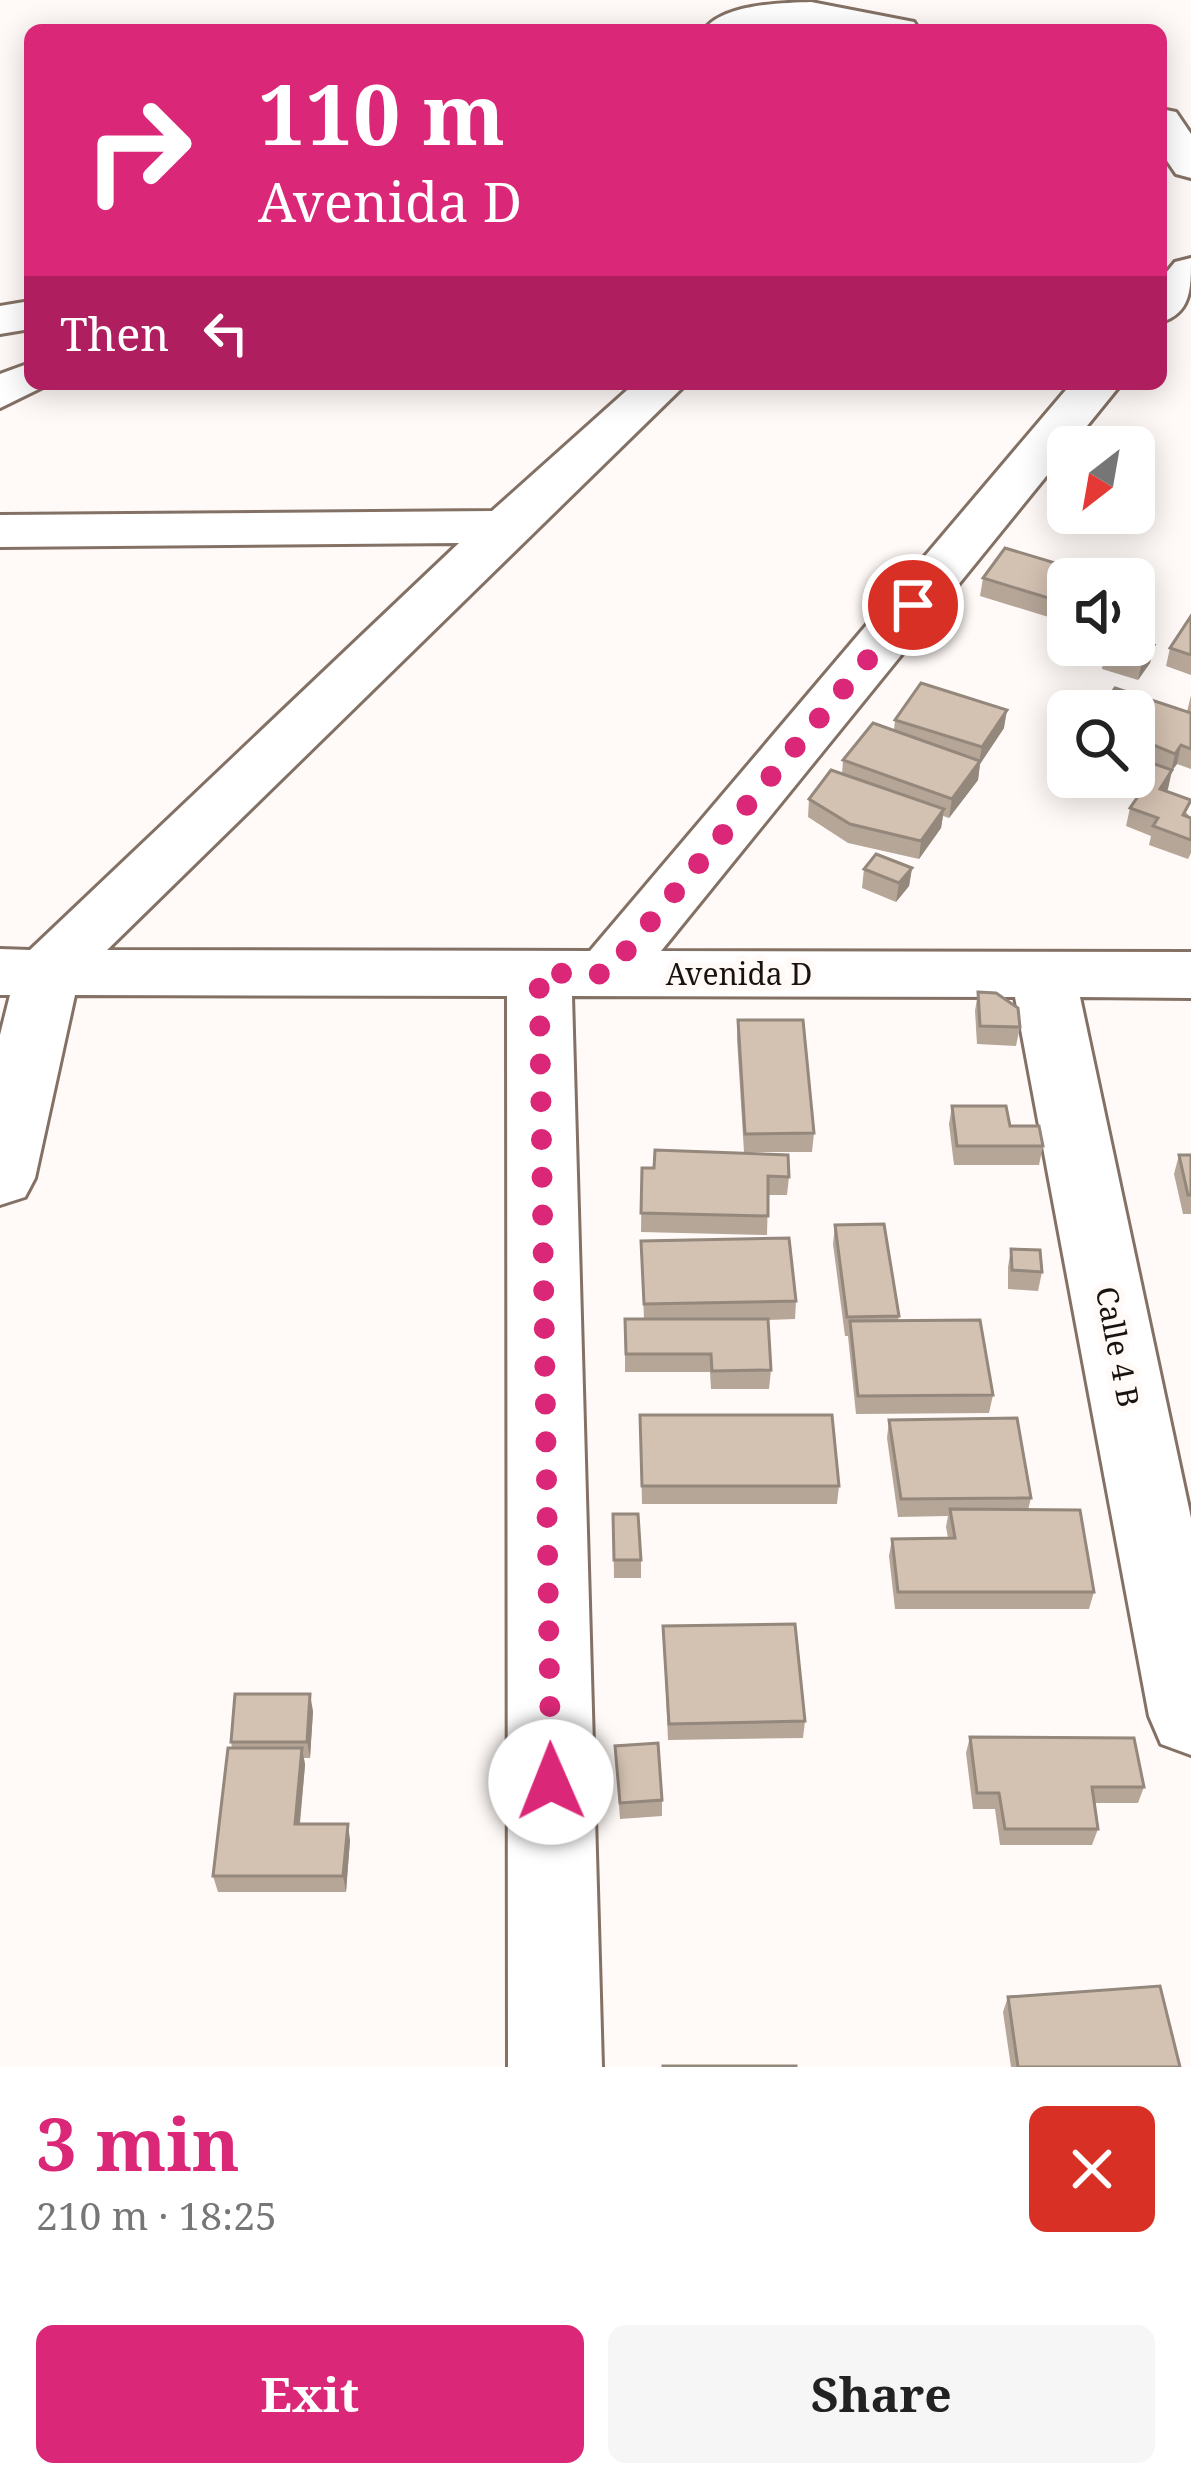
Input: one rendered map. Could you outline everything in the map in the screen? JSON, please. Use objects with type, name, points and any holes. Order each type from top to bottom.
[{"type":"street","points":[[742,24],[776,13],[828,13],[875,24]]},
{"type":"street","points":[[1167,130],[1191,166]]},
{"type":"street","points":[[1167,301],[1191,272]]},
{"type":"street","points":[[0,1178],[24,971],[655,390]]},
{"type":"street","points":[[555,2067],[573,974],[1092,390]]},
{"type":"street","points":[[0,531],[506,527]]},
{"type":"street","name":"Avenida D","points":[[24,971],[1191,975]]},
{"type":"street","name":"Calle 4 B","points":[[1043,977],[1191,1716]]},
{"type":"building","points":[[1005,548],[1047,561],[1047,598],[983,578]]},
{"type":"building","points":[[1191,616],[1191,655],[1170,648]]},
{"type":"building","points":[[921,683],[1007,710],[982,747],[895,720]]},
{"type":"building","points":[[1155,701],[1191,713],[1191,749],[1181,745],[1175,754],[1155,746]]},
{"type":"building","points":[[873,723],[980,761],[952,799],[843,760]]},
{"type":"building","points":[[1155,764],[1172,770],[1160,789],[1191,800],[1183,815],[1191,818],[1191,840],[1153,826],[1158,818],[1130,808],[1137,798],[1155,798]]},
{"type":"building","points":[[831,770],[944,809],[921,841],[850,824],[809,799]]},
{"type":"building","points":[[876,854],[912,868],[899,883],[864,869]]},
{"type":"building","points":[[978,992],[996,993],[1018,1008],[1020,1027],[980,1026]]},
{"type":"building","points":[[738,1020],[803,1020],[814,1133],[745,1134]]},
{"type":"building","points":[[952,1106],[1006,1106],[1010,1126],[1039,1126],[1043,1146],[957,1146]]},
{"type":"building","points":[[655,1150],[788,1155],[789,1177],[768,1176],[768,1216],[641,1213],[642,1168],[654,1168]]},
{"type":"building","points":[[1179,1155],[1191,1155],[1191,1195],[1188,1195]]},
{"type":"building","points":[[884,1224],[899,1316],[847,1317],[835,1225]]},
{"type":"building","points":[[789,1238],[796,1301],[644,1304],[641,1241]]},
{"type":"building","points":[[1011,1249],[1040,1250],[1042,1272],[1012,1270]]},
{"type":"building","points":[[625,1319],[768,1319],[771,1370],[712,1371],[711,1354],[626,1354]]},
{"type":"building","points":[[980,1320],[993,1395],[858,1396],[850,1321]]},
{"type":"building","points":[[640,1415],[832,1415],[839,1486],[642,1486]]},
{"type":"building","points":[[1017,1418],[1031,1498],[901,1499],[889,1420]]},
{"type":"building","points":[[950,1509],[1080,1510],[1094,1592],[898,1592],[892,1539],[955,1538]]},
{"type":"building","points":[[613,1514],[638,1514],[641,1560],[614,1560]]},
{"type":"building","points":[[795,1624],[805,1721],[669,1724],[663,1626]]},
{"type":"building","points":[[235,1694],[310,1694],[307,1742],[231,1742]]},
{"type":"building","points":[[970,1737],[1134,1738],[1144,1787],[1092,1787],[1098,1829],[1005,1829],[999,1793],[977,1793]]},
{"type":"building","points":[[658,1743],[662,1800],[620,1803],[615,1746]]},
{"type":"building","points":[[228,1748],[302,1748],[295,1824],[348,1824],[343,1876],[213,1876]]},
{"type":"building","points":[[1160,1986],[1180,2067],[1018,2067],[1008,1997]]},
{"type":"building","points":[[796,2066],[796,2067],[663,2067]]},
{"type":"route","points":[[551,1782],[539,973],[607,974],[913,605]]}]
